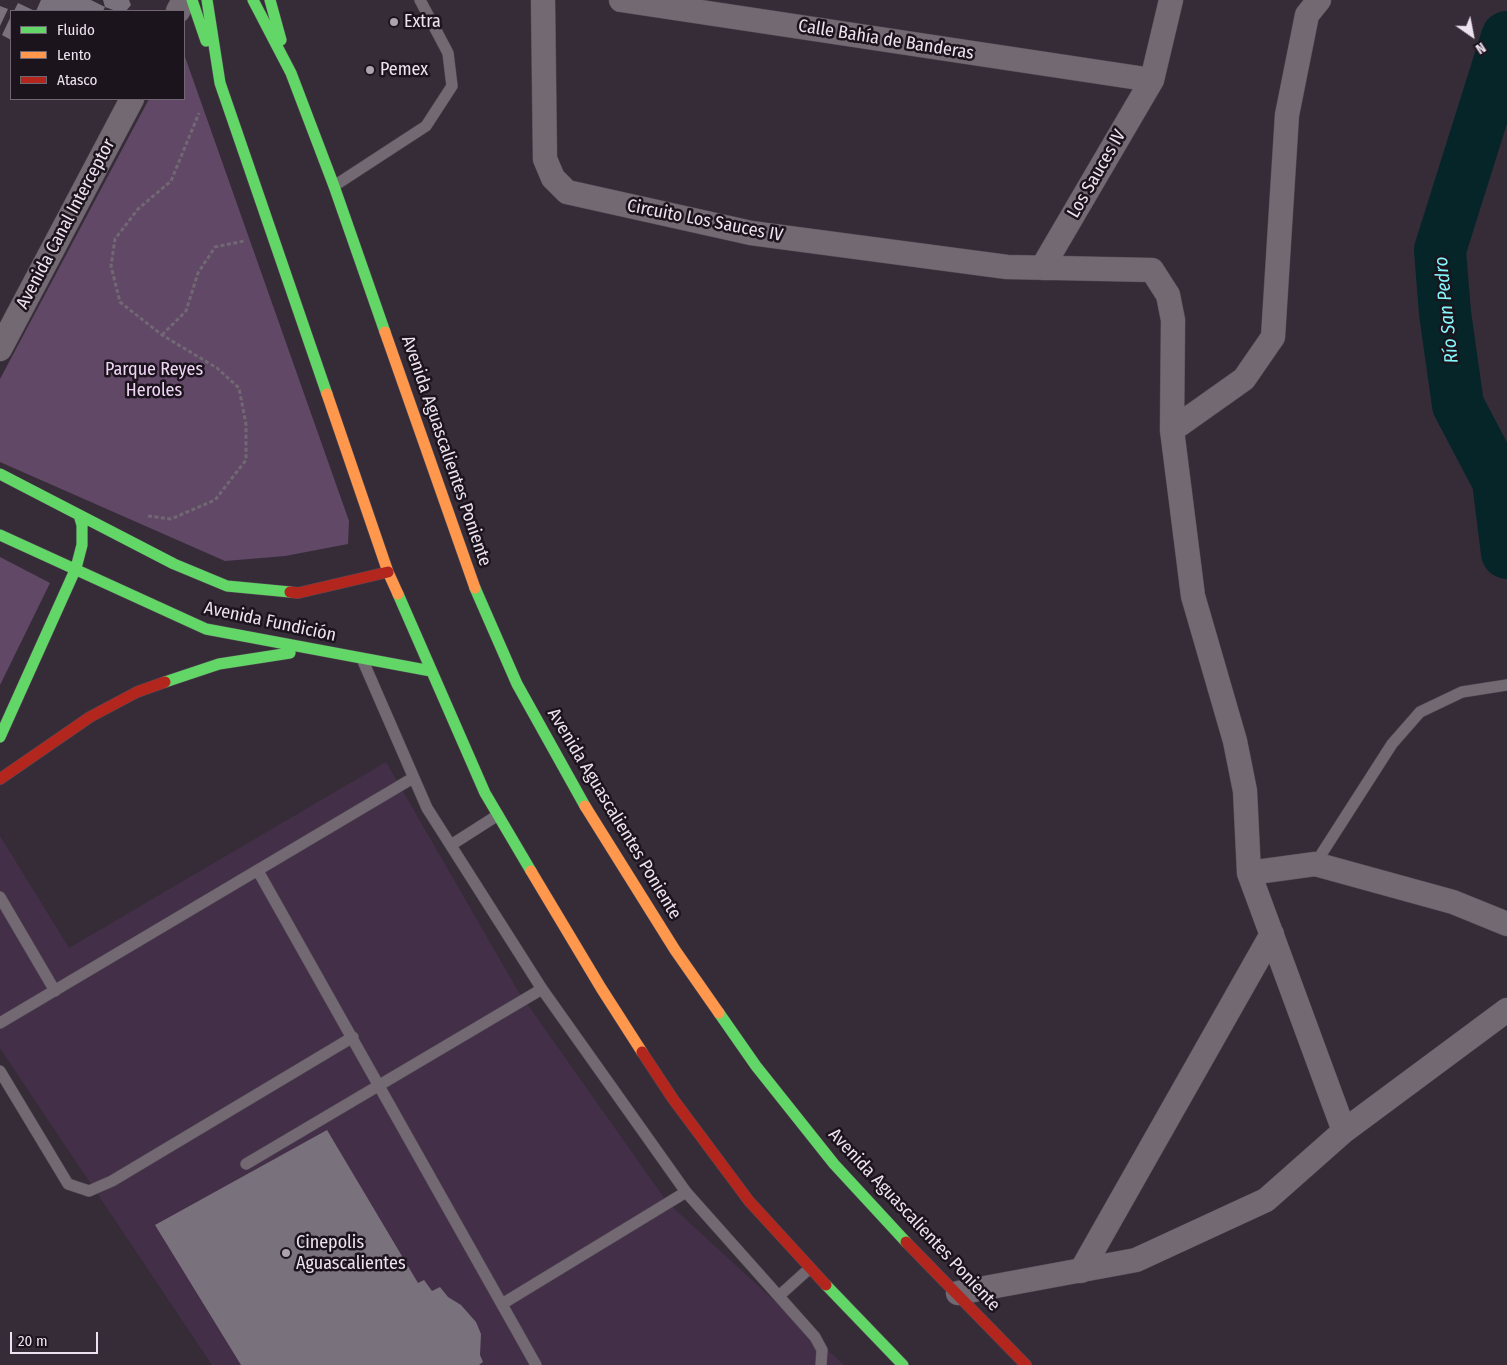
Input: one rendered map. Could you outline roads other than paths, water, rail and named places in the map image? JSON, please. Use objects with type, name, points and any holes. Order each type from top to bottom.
[{"type":"main road","points":[[192,0],[388,572],[485,793],[601,988],[673,1099],[749,1201],[810,1268],[904,1365]]},
{"type":"main road","points":[[207,0],[220,83]]},
{"type":"main road","name":"Avenida Aguascalientes Poniente","points":[[254,0],[291,73]]},
{"type":"main road","name":"Avenida Aguascalientes Poniente","points":[[270,0],[291,73],[334,186],[471,580],[517,684],[568,779],[675,950],[756,1066],[834,1164],[895,1231],[1026,1365]]},
{"type":"main road","name":"Avenida Fundición","points":[[0,474],[174,564],[227,586],[298,594],[388,572]]},
{"type":"main road","points":[[0,736],[76,568],[82,545],[82,525],[79,515]]},
{"type":"main road","name":"Avenida Fundición","points":[[0,535],[76,568],[206,629],[431,672]]},
{"type":"main road","points":[[0,780],[90,717],[137,692],[218,664],[309,650]]},
{"type":"street","name":"Circuito Los Sauces IV","points":[[543,0],[545,159],[553,178],[567,192],[751,233],[1007,267],[1152,270],[1168,295],[1173,320],[1172,430]]},
{"type":"street","name":"Calle Bahía de Banderas","points":[[621,0],[1152,80]]},
{"type":"street","name":"Los Sauces IV","points":[[1042,268],[1152,80],[1171,0]]},
{"type":"street","points":[[1319,0],[1306,15],[1287,115],[1273,337],[1244,379],[1172,430],[1193,596],[1235,741],[1245,791],[1249,873],[1344,1131]]},
{"type":"street","name":"Avenida Canal Interceptor","points":[[0,349],[131,100]]},
{"type":"street","points":[[1249,873],[1315,864],[1453,902],[1507,924]]},
{"type":"street","points":[[1081,1270],[1272,934]]},
{"type":"street","points":[[958,1294],[1136,1260],[1266,1200],[1344,1131],[1507,1010]]},
{"type":"lane","points":[[334,186],[426,126],[452,86],[448,53],[420,0]]},
{"type":"lane","points":[[362,658],[413,778],[428,808],[542,989],[686,1192],[780,1295],[815,1337],[822,1350],[821,1365]]},
{"type":"lane","points":[[1315,864],[1392,744],[1420,712],[1462,692],[1507,685]]},
{"type":"lane","points":[[0,1023],[413,778]]},
{"type":"lane","points":[[451,845],[498,815]]},
{"type":"lane","points":[[258,870],[536,1365]]},
{"type":"lane","points":[[0,897],[55,991]]},
{"type":"lane","points":[[246,1164],[542,989]]},
{"type":"lane","points":[[0,1071],[68,1184],[89,1191],[120,1176],[353,1037]]},
{"type":"lane","points":[[502,1304],[686,1192]]},
{"type":"lane","points":[[780,1295],[810,1268]]},
{"type":"waterway","name":"Río San Pedro","points":[[1507,37],[1440,250],[1445,313],[1458,405],[1498,481],[1507,553]]},
{"type":"place","name":"Extra","points":[[394,22]]},
{"type":"place","name":"Pemex","points":[[370,70]]},
{"type":"place","name":"Cinepolis Aguascalientes","points":[[286,1253]]},
{"type":"park label","name":"Parque Reyes Heroles","points":[[154,380]]}]
